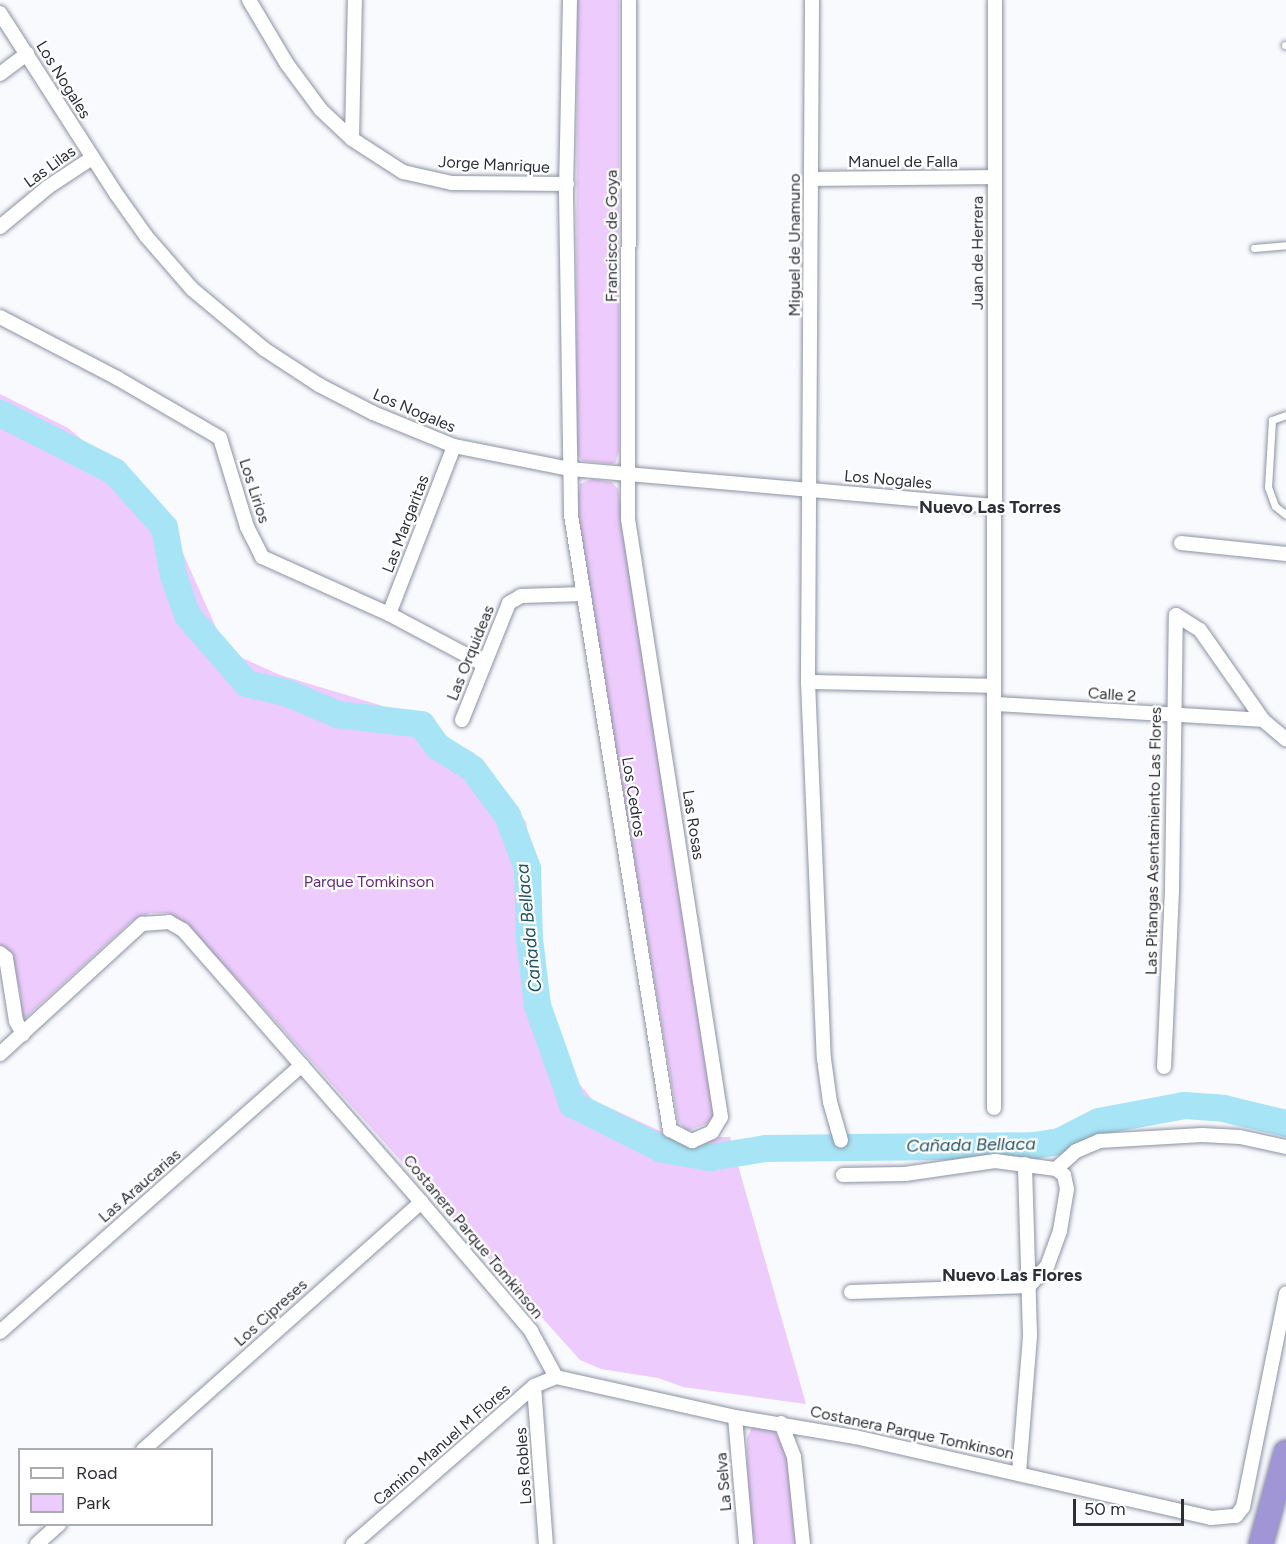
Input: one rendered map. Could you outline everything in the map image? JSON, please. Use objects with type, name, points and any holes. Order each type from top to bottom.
[{"type":"highway","points":[[1261,1544],[1286,1452]]},
{"type":"street","name":"Jorge Manrique","points":[[249,0],[287,64],[321,110],[352,139],[403,172],[430,179],[491,185],[567,184]]},
{"type":"street","points":[[352,139],[355,0]]},
{"type":"street","points":[[570,0],[567,184],[570,469]]},
{"type":"street","name":"Francisco de Goya","points":[[627,473],[629,0]]},
{"type":"street","name":"Miguel de Unamuno","points":[[812,0],[808,682],[824,1059],[830,1102],[841,1140]]},
{"type":"street","name":"Juan de Herrera","points":[[994,1108],[995,0]]},
{"type":"street","name":"Los Nogales","points":[[0,13],[146,236],[192,289],[228,321],[319,385],[454,446],[570,469],[995,506]]},
{"type":"street","points":[[0,74],[27,54]]},
{"type":"street","name":"Las Lilas","points":[[0,227],[48,187],[93,158]]},
{"type":"street","name":"Manuel de Falla","points":[[812,179],[994,177]]},
{"type":"street","name":"Los Lirios","points":[[0,318],[212,431],[220,438],[247,527],[262,557],[389,615],[483,664]]},
{"type":"street","name":"Las Margaritas","points":[[389,615],[454,446]]},
{"type":"street","name":"Los Cedros","points":[[570,469],[571,515],[670,1130]]},
{"type":"street","name":"Las Rosas","points":[[627,473],[628,519],[721,1117],[712,1132],[692,1142],[670,1130]]},
{"type":"street","points":[[1181,543],[1286,554]]},
{"type":"street","name":"Las Orquideas","points":[[462,720],[504,609],[513,598],[584,594]]},
{"type":"street","name":"Las Pitangas Asentamiento Las Flores","points":[[1164,1067],[1172,891],[1176,615],[1200,630],[1263,720]]},
{"type":"street","points":[[808,682],[994,686]]},
{"type":"street","name":"Calle 2","points":[[995,704],[1263,720]]},
{"type":"street","points":[[1263,720],[1286,739]]},
{"type":"street","name":"Costanera Parque Tomkinson","points":[[0,1054],[142,924],[169,922],[183,930],[531,1331],[556,1377],[735,1417],[781,1423],[1019,1473],[1211,1518],[1236,1516],[1245,1497],[1286,1293]]},
{"type":"street","points":[[0,953],[6,958],[16,1021],[23,1034]]},
{"type":"street","name":"Las Araucarias","points":[[0,1332],[302,1065]]},
{"type":"street","points":[[1056,1169],[1077,1151],[1099,1141],[1202,1136],[1240,1137],[1286,1147]]},
{"type":"street","points":[[843,1175],[904,1174],[984,1162],[1025,1164],[1056,1169],[1064,1175],[1067,1189],[1060,1232],[1047,1266],[1029,1286],[851,1292]]},
{"type":"street","points":[[1019,1473],[1030,1366],[1025,1164]]},
{"type":"street","name":"Los Cipreses","points":[[144,1448],[421,1202]]},
{"type":"street","name":"Camino Manuel M Flores","points":[[353,1544],[534,1386],[556,1377]]},
{"type":"street","name":"Los Robles","points":[[534,1386],[546,1544]]},
{"type":"street","name":"La Selva","points":[[735,1417],[746,1544]]},
{"type":"street","points":[[781,1423],[794,1457],[803,1544]]},
{"type":"street","points":[[37,1544],[56,1526]]},
{"type":"lane","points":[[1254,248],[1286,245]]},
{"type":"lane","points":[[1286,415],[1272,420],[1268,487],[1275,506],[1286,515]]},
{"type":"green space","points":[[577,0],[619,0],[619,451],[616,462],[612,464],[583,461],[576,454]]},
{"type":"green space","name":"Parque Tomkinson","points":[[0,394],[68,428],[162,506],[222,641],[238,656],[280,675],[396,710],[474,753],[526,822],[537,881],[544,988],[575,1079],[593,1100],[673,1137],[730,1137],[806,1404],[683,1387],[658,1378],[601,1369],[580,1360],[251,994],[186,925],[168,913],[151,913],[133,920],[25,1018],[22,1015],[20,990],[8,959],[0,949]]},
{"type":"green space","points":[[592,479],[612,482],[618,489],[716,1104],[715,1116],[708,1123],[687,1131],[678,1121],[575,507],[580,484]]},
{"type":"green space","points":[[752,1427],[773,1428],[791,1464],[801,1544],[752,1544],[747,1438]]},
{"type":"waterway","name":"Cañada Bellaca","points":[[0,413],[114,471],[164,527],[173,575],[187,615],[246,683],[288,693],[337,714],[421,724],[437,746],[472,768],[507,815],[527,868],[529,938],[537,1005],[572,1104],[662,1149],[710,1157],[765,1148],[1034,1145],[1059,1141],[1098,1121],[1184,1105],[1223,1108],[1286,1123]]},
{"type":"district","name":"Nuevo Las Torres","points":[[990,507]]},
{"type":"district","name":"Nuevo Las Flores","points":[[1012,1275]]}]
